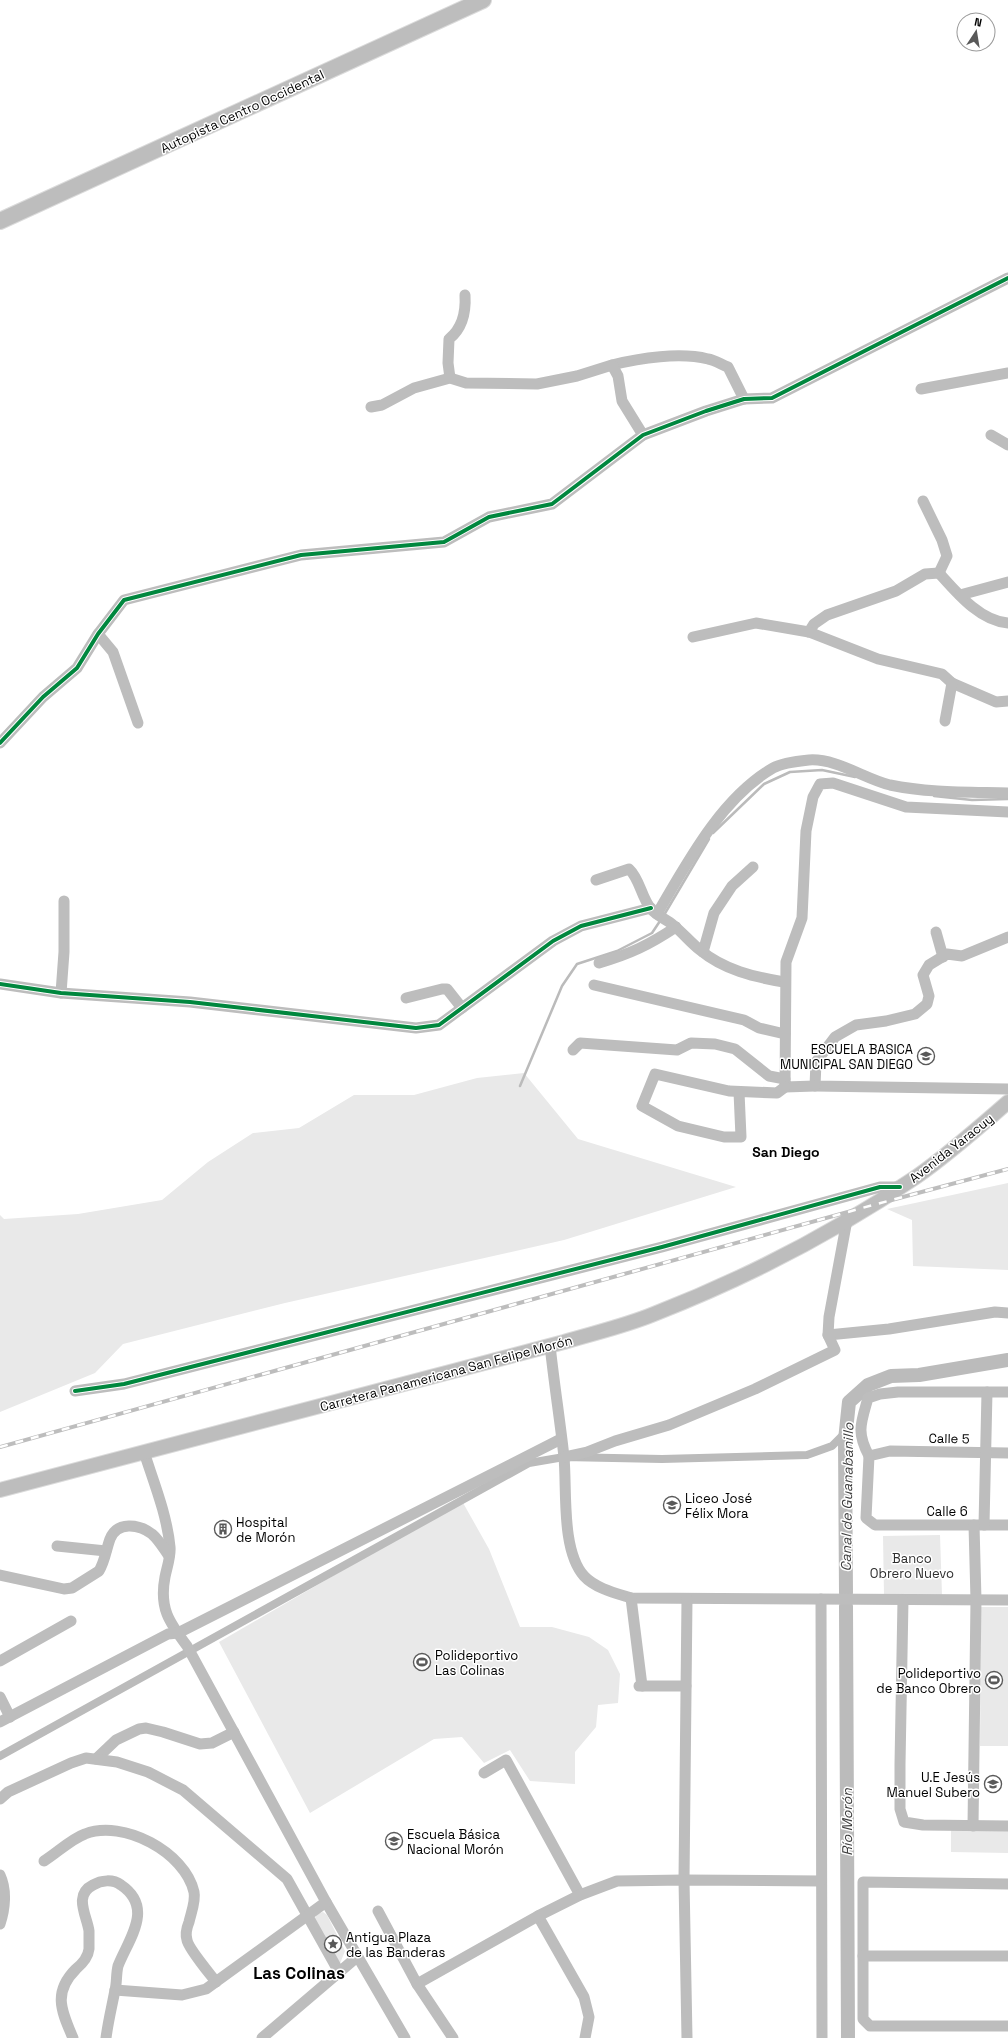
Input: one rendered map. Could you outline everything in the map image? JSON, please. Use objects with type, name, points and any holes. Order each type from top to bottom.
[{"type":"highway","name":"Autopista Centro Occidental","points":[[0,210],[458,0]]},
{"type":"highway","name":"Autopista Centro Occidental","points":[[0,221],[483,0]]},
{"type":"main road","name":"Avenida Yaracuy","points":[[874,1205],[961,1142],[1008,1102]]},
{"type":"main road","name":"Carretera Panamericana San Felipe Morón","points":[[0,1490],[550,1346],[653,1315],[717,1288],[794,1250],[874,1205]]},
{"type":"street","points":[[0,743],[43,697],[77,668],[98,634],[124,600],[153,591],[301,555],[444,542],[489,517],[552,504],[643,435],[706,411],[744,399],[772,398],[1008,278]]},
{"type":"street","points":[[450,378],[448,363],[450,339],[457,333],[466,311],[465,295]]},
{"type":"street","points":[[371,407],[382,405],[414,388],[450,378],[466,383],[537,384],[577,376],[636,359],[686,357],[708,359],[728,367],[744,399]]},
{"type":"street","points":[[612,365],[618,376],[622,401],[643,435]]},
{"type":"street","points":[[921,389],[1008,373]]},
{"type":"street","points":[[991,435],[1008,445]]},
{"type":"street","points":[[923,501],[942,540],[947,556],[939,573]]},
{"type":"street","points":[[939,573],[960,595],[983,615],[997,622],[1008,623]]},
{"type":"street","points":[[809,632],[814,624],[827,615],[896,591],[925,574],[939,573]]},
{"type":"street","points":[[960,595],[1008,582]]},
{"type":"street","points":[[693,636],[756,623],[809,632],[878,659],[942,674],[952,683],[996,702],[1008,701]]},
{"type":"street","points":[[98,634],[113,652],[138,723]]},
{"type":"street","points":[[945,721],[952,683]]},
{"type":"street","points":[[0,984],[61,993],[190,1002],[416,1028],[439,1026],[553,941],[581,926],[656,913],[691,855],[723,813],[745,789],[774,767],[810,760],[839,765],[889,784],[953,792],[1008,793]]},
{"type":"street","points":[[739,1092],[741,1137],[724,1137],[678,1126],[642,1106],[654,1074],[739,1092],[776,1093],[785,1083],[784,982],[786,962],[802,918],[806,831],[813,797],[820,784],[833,783],[906,807],[1008,812]]},
{"type":"street","points":[[703,952],[714,913],[732,886],[753,867]]},
{"type":"street","points":[[596,880],[629,869],[634,873],[641,892],[656,913],[673,925],[703,952],[724,966],[756,977],[784,982]]},
{"type":"street","points":[[61,993],[64,952],[64,901]]},
{"type":"street","points":[[599,963],[621,957],[651,944],[673,925]]},
{"type":"street","points":[[936,932],[942,957]]},
{"type":"street","points":[[815,1086],[816,1062],[836,1037],[856,1025],[886,1021],[915,1014],[927,1004],[929,996],[923,976],[929,966],[947,954],[962,956],[1008,937]]},
{"type":"street","points":[[594,985],[744,1020],[760,1028],[785,1034]]},
{"type":"street","points":[[406,998],[447,989],[462,1008]]},
{"type":"street","points":[[573,1050],[580,1043],[677,1050],[690,1043],[715,1044],[735,1049],[769,1076],[785,1083],[815,1086],[1008,1089]]},
{"type":"street","points":[[74,1391],[124,1384],[662,1247],[880,1187],[900,1187]]},
{"type":"street","points":[[564,1457],[587,1452],[615,1441],[669,1425],[755,1389],[835,1350],[828,1335],[829,1317],[847,1220]]},
{"type":"street","points":[[828,1335],[889,1329],[995,1312],[1008,1313]]},
{"type":"street","points":[[550,1346],[564,1457],[569,1536],[575,1560],[584,1576],[598,1586],[631,1598],[1008,1600]]},
{"type":"street","points":[[869,1456],[861,1440],[862,1420],[868,1398],[880,1394],[898,1392],[1008,1392]]},
{"type":"street","points":[[974,1826],[976,1600],[979,1525],[986,1453],[987,1392]]},
{"type":"street","points":[[0,1722],[168,1634],[178,1633],[561,1439]]},
{"type":"street","name":"Calle 5","points":[[869,1456],[890,1451],[1008,1453]]},
{"type":"street","points":[[144,1452],[169,1540],[169,1556],[163,1590],[163,1605],[169,1620],[187,1646],[326,1902],[405,2038]]},
{"type":"street","name":"Calle 6","points":[[869,1456],[866,1518],[875,1525],[1008,1525]]},
{"type":"street","points":[[0,1575],[58,1589],[72,1588],[99,1571],[110,1538],[118,1529],[130,1526],[145,1530],[153,1535],[169,1556]]},
{"type":"street","points":[[57,1546],[106,1551]]},
{"type":"street","points":[[631,1598],[640,1686],[686,1686]]},
{"type":"street","points":[[687,1599],[684,1880],[687,2038]]},
{"type":"street","points":[[821,1599],[822,2038]]},
{"type":"street","points":[[903,1600],[900,1809],[904,1822],[923,1825],[1008,1826]]},
{"type":"street","points":[[0,1661],[71,1621]]},
{"type":"street","points":[[0,1697],[10,1716]]},
{"type":"street","points":[[96,1758],[116,1740],[139,1729],[146,1728],[164,1732],[200,1744],[212,1743],[234,1732]]},
{"type":"street","points":[[0,1799],[8,1792],[71,1763],[86,1758],[96,1758],[117,1762],[148,1772],[184,1790],[287,1879],[339,1972]]},
{"type":"street","points":[[484,1773],[506,1760],[580,1895]]},
{"type":"street","points":[[44,1861],[84,1834],[101,1830],[137,1837],[157,1845],[173,1858],[187,1875],[192,1884],[195,1894],[187,1928],[186,1941],[216,1982]]},
{"type":"street","points":[[0,1875],[4,1896],[4,1911],[0,1924]]},
{"type":"street","points":[[73,2038],[62,2012],[62,1991],[72,1973],[86,1960],[89,1952],[89,1931],[82,1903],[84,1894],[89,1886],[98,1881],[118,1883],[126,1888],[135,1899],[137,1916],[134,1935],[118,1967],[106,2038]]},
{"type":"street","points":[[417,1984],[538,1916],[580,1895],[617,1881],[821,1881]]},
{"type":"street","points":[[1008,1884],[863,1882],[863,2019],[870,2026],[1008,2026]]},
{"type":"street","points":[[115,1990],[182,1995],[206,1989],[307,1914],[326,1902]]},
{"type":"street","points":[[378,1911],[417,1984],[453,2038]]},
{"type":"street","points":[[538,1916],[584,1997],[589,2017],[587,2037]]},
{"type":"street","points":[[863,1956],[1008,1956]]},
{"type":"street","points":[[262,2038],[357,1957]]},
{"type":"green space","points":[[524,1073],[578,1139],[736,1187],[564,1240],[285,1303],[123,1344],[95,1373],[0,1412],[0,1215],[4,1219],[78,1214],[162,1200],[208,1162],[253,1133],[299,1128],[354,1095],[414,1095],[477,1078]]},
{"type":"green space","points":[[1008,1183],[1008,1270],[913,1266],[912,1220],[887,1209]]},
{"type":"green space","name":"Polideportivo Las Colinas","points":[[462,1501],[489,1549],[520,1627],[552,1627],[589,1637],[608,1650],[620,1674],[618,1703],[598,1705],[596,1727],[575,1752],[575,1784],[530,1781],[510,1750],[484,1763],[462,1737],[434,1739],[310,1813],[219,1642]]},
{"type":"green space","name":"Banco Obrero Nuevo","points":[[940,1535],[942,1595],[884,1596],[883,1536]]},
{"type":"green space","name":"Polideportivo de Banco Obrero","points":[[981,1607],[1008,1607],[1008,1746],[980,1746]]},
{"type":"green space","points":[[951,1829],[1008,1829],[1008,1853],[951,1852]]},
{"type":"green space","points":[[323,1912],[327,1915],[345,1951],[339,1966],[313,1922],[317,1914]]},
{"type":"waterway","points":[[713,833],[764,784],[790,772],[822,770],[855,777]]},
{"type":"waterway","points":[[934,796],[972,800],[1008,799]]},
{"type":"waterway","points":[[664,915],[709,839]]},
{"type":"waterway","points":[[520,1086],[562,986],[577,964],[617,951],[652,933],[660,921]]},
{"type":"waterway","name":"Canal de Guanabanillo","points":[[846,1593],[845,1440],[849,1402],[868,1385],[891,1376],[919,1375],[1008,1360]]},
{"type":"waterway","points":[[0,1756],[529,1463],[564,1457],[662,1459],[807,1455],[832,1446],[846,1432]]},
{"type":"waterway","name":"Río Morón","points":[[846,1606],[848,2038]]},
{"type":"railway","points":[[0,1447],[1008,1169]]},
{"type":"cycle path","points":[[0,743],[43,697],[77,668],[98,634],[124,600],[301,555],[444,542],[489,517],[552,504],[643,435],[706,411],[744,399],[772,398],[1008,278]]},
{"type":"cycle path","points":[[0,984],[61,993],[190,1002],[416,1028],[439,1025],[553,941],[581,926],[651,908]]},
{"type":"cycle path","points":[[75,1391],[124,1384],[662,1247],[880,1187],[900,1187]]},
{"type":"place","name":"ESCUELA BASICA MUNICIPAL SAN DIEGO","points":[[926,1056]]},
{"type":"place","name":"Liceo José Félix Mora","points":[[672,1505]]},
{"type":"place","name":"Hospital de Morón","points":[[223,1529]]},
{"type":"place","name":"Polideportivo Las Colinas","points":[[422,1662]]},
{"type":"place","name":"Polideportivo de Banco Obrero","points":[[994,1680]]},
{"type":"place","name":"U.E Jesús Manuel Subero","points":[[993,1784]]},
{"type":"place","name":"Escuela Básica Nacional Morón","points":[[394,1841]]},
{"type":"place","name":"Antigua Plaza de las Banderas","points":[[333,1944]]},
{"type":"district","name":"San Diego","points":[[786,1152]]},
{"type":"district","name":"Las Colinas","points":[[299,1973]]}]
